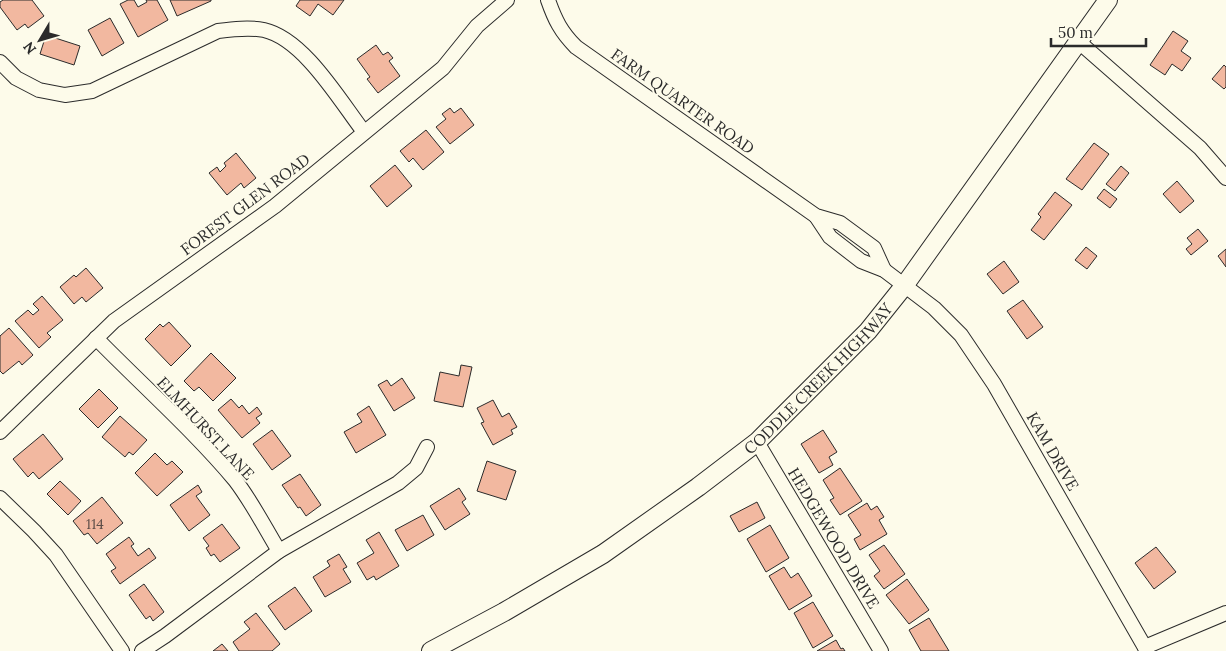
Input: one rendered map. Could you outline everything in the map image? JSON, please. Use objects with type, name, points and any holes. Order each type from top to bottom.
[{"type":"main road","name":"CODDLE CREEK HIGHWAY","points":[[430,651],[504,612],[603,554],[698,487],[757,442],[868,331],[904,286],[1108,0]]},
{"type":"street","name":"FOREST GLEN ROAD","points":[[0,432],[114,321],[275,206],[444,68],[477,26],[507,0]]},
{"type":"street","name":"FARM QUARTER ROAD","points":[[548,0],[564,35],[576,47],[816,216],[830,237],[861,261],[884,270],[904,286]]},
{"type":"street","points":[[0,62],[16,78],[39,90],[65,95],[92,91],[218,31],[239,29],[264,30],[287,41],[307,57],[364,132]]},
{"type":"street","points":[[1079,42],[1200,148],[1226,178]]},
{"type":"street","name":"KAM DRIVE","points":[[904,286],[934,308],[961,335],[989,376],[1146,649]]},
{"type":"street","name":"ELMHURST LANE","points":[[96,338],[210,453],[236,482],[279,552]]},
{"type":"street","name":"HEDGEWOOD DRIVE","points":[[757,442],[881,651]]},
{"type":"street","points":[[142,651],[166,636],[279,552],[398,484],[416,468],[427,447]]},
{"type":"street","points":[[0,498],[56,555],[122,651]]},
{"type":"street","points":[[1146,649],[1226,613]]},
{"type":"building","points":[[3,0],[32,0],[44,16],[28,28],[25,24],[17,30],[0,7],[0,2]]},
{"type":"building","points":[[128,0],[134,0],[138,7],[147,2],[146,0],[157,0],[168,20],[138,37],[120,4]]},
{"type":"building","points":[[170,0],[211,0],[211,1],[177,16]]},
{"type":"building","points":[[300,0],[344,0],[333,15],[318,4],[310,16],[296,6]]},
{"type":"building","points":[[110,18],[124,43],[102,56],[88,30]]},
{"type":"building","points":[[1173,31],[1188,41],[1181,51],[1191,58],[1182,71],[1172,64],[1165,75],[1150,65]]},
{"type":"building","points":[[46,35],[80,46],[74,65],[40,54]]},
{"type":"building","points":[[376,45],[383,55],[388,52],[393,58],[389,61],[400,76],[378,93],[367,79],[370,77],[357,59]]},
{"type":"building","points":[[1224,65],[1226,67],[1226,87],[1224,89],[1212,79]]},
{"type":"building","points":[[450,108],[454,113],[461,108],[474,125],[450,144],[436,127],[446,119],[442,114]]},
{"type":"building","points":[[426,130],[444,152],[423,170],[413,158],[409,162],[400,151]]},
{"type":"building","points":[[1094,143],[1109,154],[1082,190],[1066,179]]},
{"type":"building","points":[[236,153],[256,178],[244,188],[241,183],[227,195],[209,173],[217,167],[220,172],[226,166],[224,163]]},
{"type":"building","points":[[395,165],[412,186],[387,207],[370,186]]},
{"type":"building","points":[[1121,166],[1129,173],[1115,191],[1106,184]]},
{"type":"building","points":[[1177,181],[1194,201],[1180,213],[1163,194]]},
{"type":"building","points":[[1104,189],[1117,199],[1110,208],[1097,198]]},
{"type":"building","points":[[1055,192],[1072,205],[1044,240],[1031,230],[1041,217],[1038,214]]},
{"type":"building","points":[[1198,229],[1208,241],[1191,255],[1186,249],[1192,244],[1187,238]]},
{"type":"building","points":[[1086,247],[1097,256],[1087,269],[1075,260]]},
{"type":"building","points":[[1226,249],[1226,267],[1218,256]]},
{"type":"building","points":[[1004,261],[1019,282],[1003,294],[987,274]]},
{"type":"building","points":[[86,268],[103,288],[86,302],[82,297],[74,304],[60,287]]},
{"type":"building","points":[[42,296],[63,320],[47,333],[51,337],[39,348],[15,321],[28,310],[33,315],[39,310],[33,304]]},
{"type":"building","points":[[1023,300],[1043,327],[1027,339],[1007,311]]},
{"type":"building","points":[[169,322],[191,346],[171,366],[145,339],[160,324],[163,327]]},
{"type":"building","points":[[9,328],[33,355],[22,365],[19,361],[3,374],[0,371],[0,336]]},
{"type":"building","points":[[211,353],[236,378],[213,401],[199,387],[194,391],[184,381]]},
{"type":"building","points":[[461,365],[472,367],[463,407],[434,401],[440,372],[459,376]]},
{"type":"building","points":[[402,378],[415,398],[394,411],[378,385],[387,380],[391,386]]},
{"type":"building","points":[[99,389],[118,408],[98,428],[79,409]]},
{"type":"building","points":[[231,399],[239,408],[242,405],[249,414],[257,407],[262,414],[256,418],[260,423],[242,438],[218,410]]},
{"type":"building","points":[[493,400],[502,417],[509,413],[517,427],[511,430],[513,434],[493,445],[481,423],[484,422],[477,408]]},
{"type":"building","points":[[369,406],[386,435],[356,453],[344,432],[362,422],[357,414]]},
{"type":"building","points":[[120,416],[147,440],[133,455],[129,452],[125,457],[102,437]]},
{"type":"building","points":[[272,430],[291,456],[272,470],[253,444]]},
{"type":"building","points":[[823,430],[837,452],[829,457],[833,465],[819,473],[801,444]]},
{"type":"building","points":[[43,434],[63,459],[39,479],[33,472],[28,477],[13,459]]},
{"type":"building","points":[[155,453],[167,465],[172,461],[183,472],[157,496],[135,473]]},
{"type":"building","points":[[487,461],[516,471],[506,500],[477,491]]},
{"type":"building","points":[[840,468],[862,501],[840,515],[830,500],[834,498],[823,480]]},
{"type":"building","points":[[300,474],[321,505],[306,516],[282,485]]},
{"type":"building","points":[[60,481],[81,501],[68,515],[47,494]]},
{"type":"building","points":[[198,485],[202,492],[196,496],[210,515],[189,531],[170,505]]},
{"type":"building","points":[[459,488],[466,499],[462,502],[470,514],[445,530],[430,506]]},
{"type":"building","points":[[102,497],[123,523],[97,544],[88,533],[84,535],[73,521]]},
{"type":"building","points":[[757,502],[765,518],[739,532],[730,516]]},
{"type":"building","points":[[867,503],[871,510],[877,506],[884,517],[879,520],[887,534],[860,550],[854,539],[861,535],[848,515]]},
{"type":"building","points":[[423,515],[434,535],[407,551],[395,530]]},
{"type":"building","points":[[222,524],[240,548],[220,562],[214,554],[211,556],[206,548],[209,546],[203,538]]},
{"type":"building","points":[[770,525],[789,558],[766,572],[747,539]]},
{"type":"building","points":[[379,532],[399,566],[376,580],[374,576],[367,580],[357,563],[374,553],[366,540]]},
{"type":"building","points":[[129,537],[134,544],[131,546],[138,556],[149,548],[156,558],[120,584],[111,571],[116,568],[106,554]]},
{"type":"building","points":[[884,545],[905,574],[884,589],[874,576],[880,571],[869,555]]},
{"type":"building","points":[[1156,547],[1176,572],[1154,589],[1135,563]]},
{"type":"building","points":[[339,554],[347,567],[343,569],[351,582],[325,597],[313,577],[330,566],[327,561]]},
{"type":"building","points":[[784,567],[791,578],[798,573],[812,596],[789,610],[769,576]]},
{"type":"building","points":[[907,579],[929,610],[909,624],[886,595]]},
{"type":"building","points":[[144,584],[164,612],[153,621],[150,616],[146,619],[129,595]]},
{"type":"building","points":[[295,587],[312,611],[285,630],[268,606]]},
{"type":"building","points":[[813,602],[833,636],[813,648],[794,613]]},
{"type":"building","points":[[256,613],[280,644],[272,651],[239,651],[233,642],[250,629],[244,622]]},
{"type":"building","points":[[929,618],[949,651],[921,651],[909,630]]},
{"type":"building","points":[[836,640],[841,649],[843,648],[845,651],[817,651]]},
{"type":"building","points":[[222,644],[228,651],[213,651]]}]
